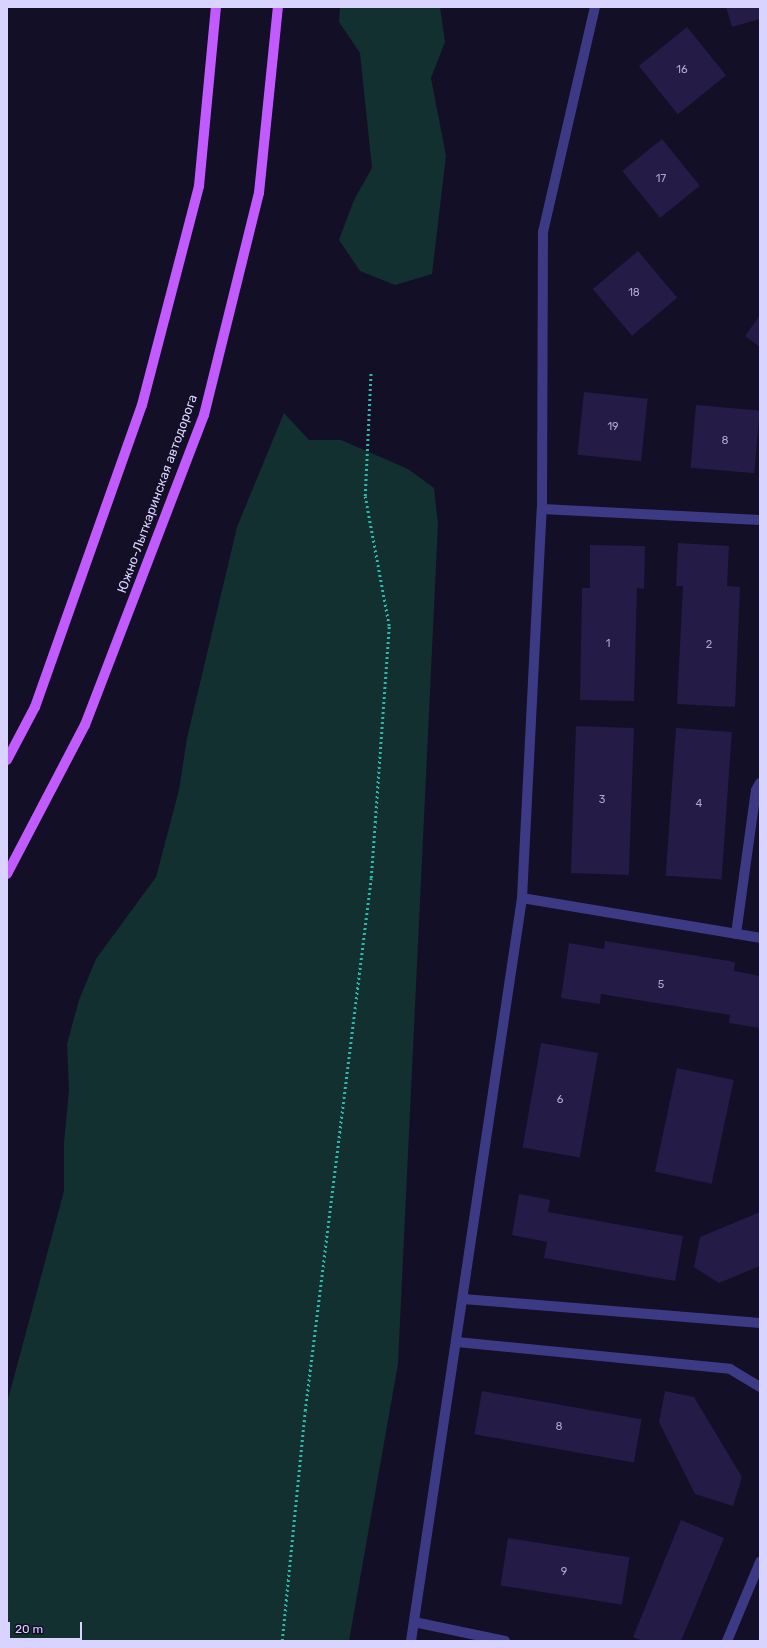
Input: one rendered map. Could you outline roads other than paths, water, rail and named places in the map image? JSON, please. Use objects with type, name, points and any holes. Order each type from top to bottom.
[{"type":"main road","points":[[7,760],[36,706],[142,405],[199,186],[216,7]]},
{"type":"main road","name":"Южно-Лыткаринская автодорога","points":[[7,874],[85,725],[204,414],[259,193],[278,7]]},
{"type":"lane","points":[[411,1641],[457,1342],[522,898],[542,509],[543,232],[595,7]]},
{"type":"lane","points":[[542,509],[760,520]]},
{"type":"lane","points":[[736,934],[756,790],[760,783]]},
{"type":"lane","points":[[522,898],[760,938]]},
{"type":"lane","points":[[463,1299],[760,1323]]},
{"type":"lane","points":[[457,1342],[730,1369],[760,1388]]},
{"type":"lane","points":[[727,1641],[760,1562]]},
{"type":"lane","points":[[414,1622],[505,1641]]}]
